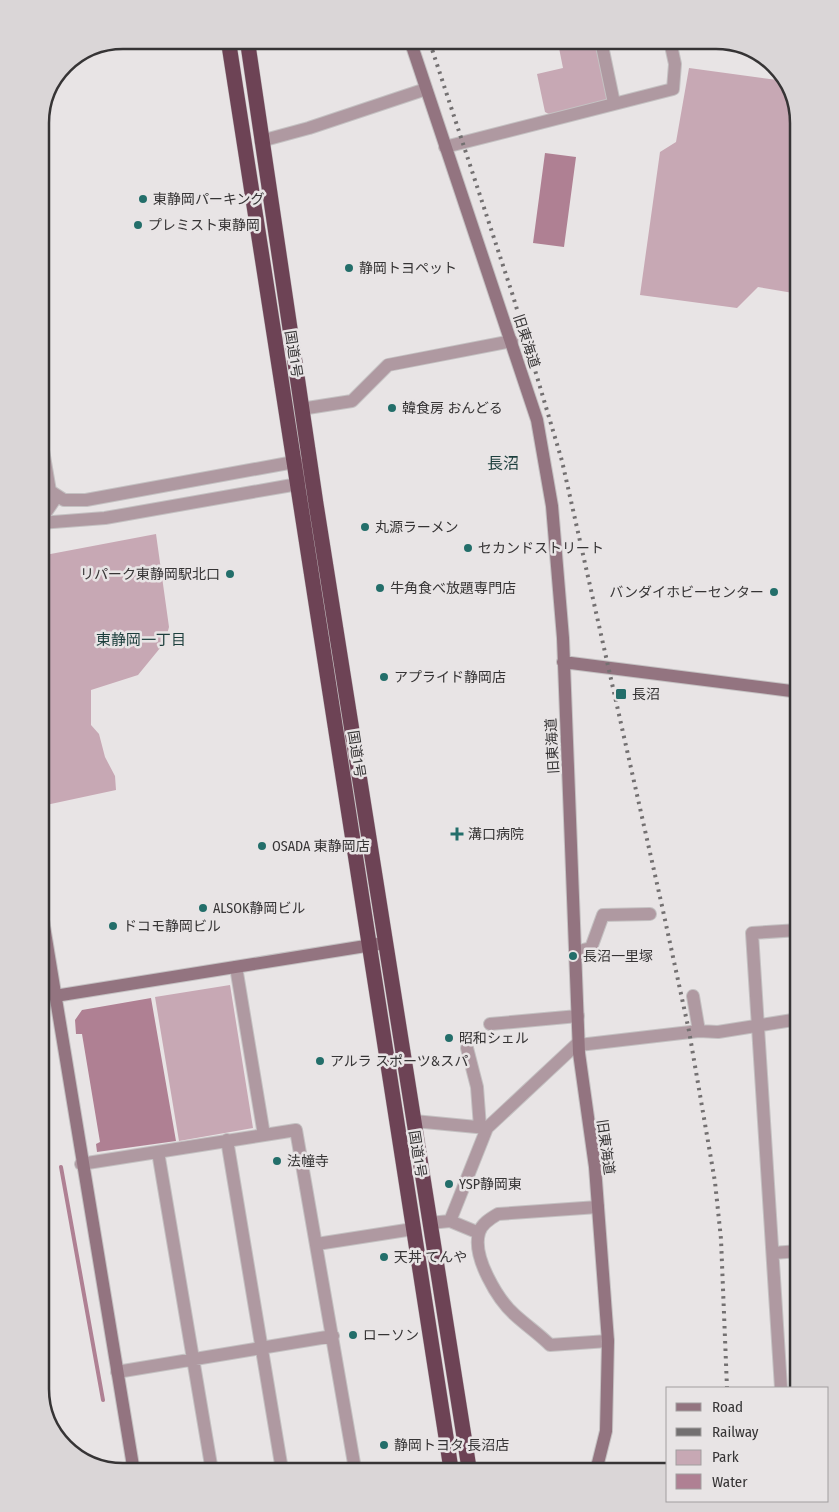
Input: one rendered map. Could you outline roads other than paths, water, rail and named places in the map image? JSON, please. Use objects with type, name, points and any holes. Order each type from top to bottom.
[{"type":"highway","name":"国道1号","points":[[230,49],[450,1463]]},
{"type":"highway","name":"国道1号","points":[[249,49],[311,470],[468,1463]]},
{"type":"street","name":"旧東海道","points":[[413,49],[512,341],[537,420],[547,468],[558,565],[579,1044],[598,1207],[608,1341],[606,1431],[598,1463]]},
{"type":"street","points":[[603,49],[614,103]]},
{"type":"street","points":[[445,147],[673,89],[674,64],[671,49]]},
{"type":"street","points":[[261,140],[309,128],[426,89]]},
{"type":"street","points":[[302,409],[352,401],[388,365],[512,341]]},
{"type":"street","points":[[49,485],[50,491],[64,500],[86,500],[294,462],[311,470],[298,484],[106,518],[49,521]]},
{"type":"street","points":[[49,508],[57,496]]},
{"type":"street","points":[[563,662],[790,691]]},
{"type":"street","points":[[575,952],[591,948],[603,916],[650,914]]},
{"type":"street","points":[[781,1387],[774,1253],[752,933],[790,931]]},
{"type":"street","points":[[55,996],[386,942]]},
{"type":"street","points":[[49,958],[81,1164],[133,1463]]},
{"type":"street","points":[[236,967],[264,1135]]},
{"type":"street","points":[[693,996],[699,1031]]},
{"type":"street","points":[[490,1024],[578,1016]]},
{"type":"street","points":[[414,1121],[483,1127],[579,1044],[699,1031],[718,1032],[790,1020]]},
{"type":"street","points":[[450,1221],[483,1127],[477,1087],[467,1048]]},
{"type":"street","points":[[81,1164],[296,1130],[354,1463]]},
{"type":"street","points":[[227,1140],[281,1463]]},
{"type":"street","points":[[158,1152],[211,1463]]},
{"type":"street","points":[[598,1207],[498,1214],[487,1221],[479,1233],[481,1263],[485,1275],[514,1315],[533,1328],[550,1346],[608,1341]]},
{"type":"street","points":[[430,1223],[450,1221],[479,1233]]},
{"type":"street","points":[[317,1244],[413,1229]]},
{"type":"street","points":[[774,1253],[790,1252]]},
{"type":"street","points":[[118,1372],[333,1336]]},
{"type":"water","points":[[545,153],[576,157],[564,247],[533,243]]},
{"type":"water","points":[[151,998],[176,1141],[97,1152],[96,1144],[100,1142],[82,1034],[76,1034],[75,1020],[82,1010]]},
{"type":"waterway","points":[[61,1167],[103,1400]]},
{"type":"railway","points":[[432,49],[513,296],[562,461],[662,906],[689,1031],[715,1182],[721,1239],[727,1387]]},
{"type":"place","name":"東静岡パーキング","points":[[143,199]]},
{"type":"place","name":"プレミスト東静岡","points":[[138,225]]},
{"type":"place","name":"静岡トヨペット","points":[[349,268]]},
{"type":"place","name":"韓食房 おんどる","points":[[392,408]]},
{"type":"place","name":"丸源ラーメン","points":[[365,527]]},
{"type":"place","name":"セカンドストリート","points":[[468,548]]},
{"type":"place","name":"リパーク東静岡駅北口","points":[[230,574]]},
{"type":"place","name":"牛角食べ放題専門店","points":[[380,588]]},
{"type":"place","name":"バンダイホビーセンター","points":[[774,592]]},
{"type":"place","name":"アプライド静岡店","points":[[384,677]]},
{"type":"place","name":"長沼","points":[[621,694]]},
{"type":"place","name":"溝口病院","points":[[457,834]]},
{"type":"place","name":"OSADA 東静岡店","points":[[262,846]]},
{"type":"place","name":"ALSOK静岡ビル","points":[[203,908]]},
{"type":"place","name":"ドコモ静岡ビル","points":[[113,926]]},
{"type":"place","name":"長沼一里塚","points":[[573,956]]},
{"type":"place","name":"昭和シェル","points":[[449,1038]]},
{"type":"place","name":"アルラ スポーツ&スパ","points":[[320,1061]]},
{"type":"place","name":"法幢寺","points":[[277,1161]]},
{"type":"place","name":"YSP静岡東","points":[[449,1184]]},
{"type":"place","name":"天丼 てんや","points":[[384,1257]]},
{"type":"place","name":"ローソン","points":[[353,1335]]},
{"type":"place","name":"静岡トヨタ 長沼店","points":[[384,1445]]},
{"type":"district","name":"長沼","points":[[503,463]]},
{"type":"district","name":"東静岡一丁目","points":[[141,640]]}]
